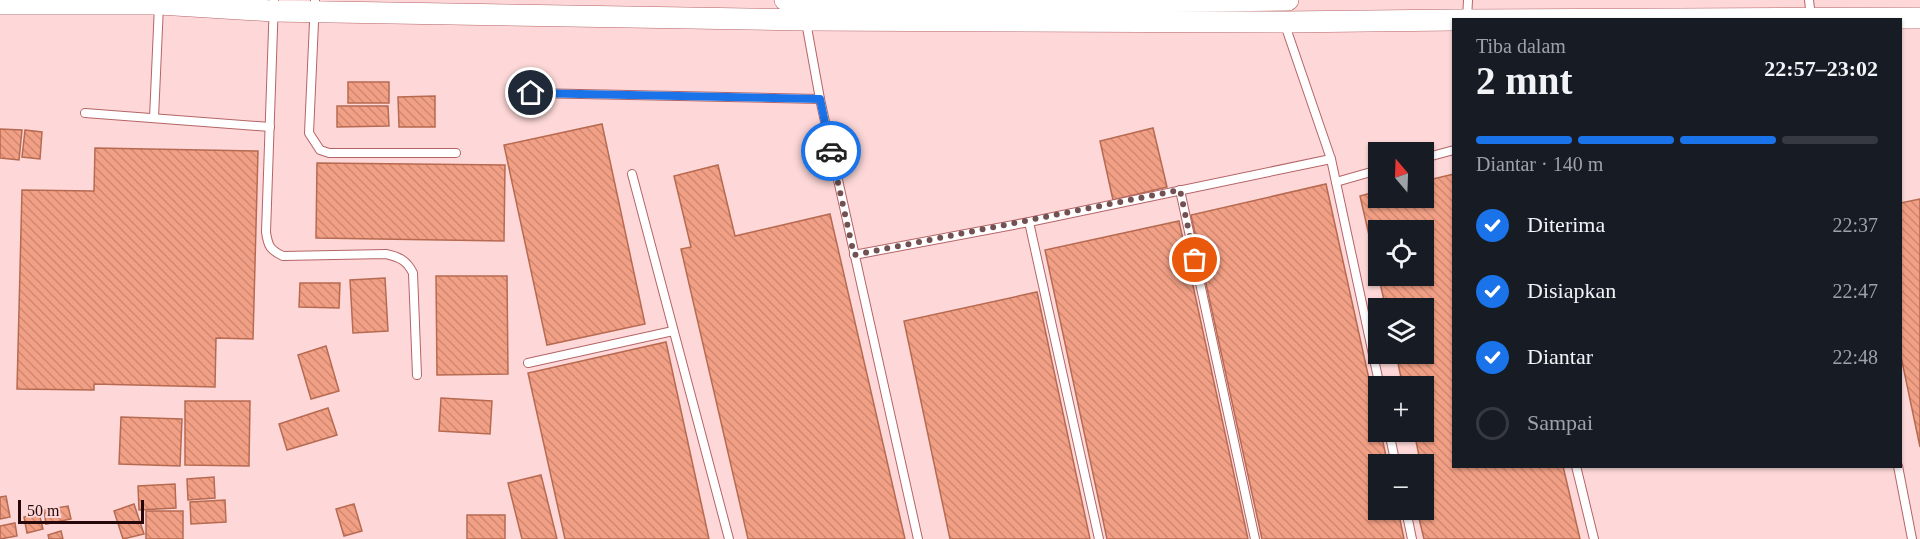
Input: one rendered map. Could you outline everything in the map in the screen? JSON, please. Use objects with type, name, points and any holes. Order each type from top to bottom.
[{"type":"street","points":[[785,0],[804,11],[1156,1],[1288,0]]},
{"type":"street","points":[[0,4],[804,11],[1284,22],[1452,20]]},
{"type":"street","points":[[1902,18],[1920,18]]},
{"type":"lane","points":[[1467,18],[1468,0]]},
{"type":"lane","points":[[1809,0],[1811,18]]},
{"type":"lane","points":[[154,118],[159,4]]},
{"type":"lane","points":[[273,5],[266,232],[268,245],[271,250],[283,256],[386,254],[398,257],[408,264],[413,273],[417,375]]},
{"type":"lane","points":[[314,5],[309,133],[320,150],[329,153],[456,153]]},
{"type":"lane","points":[[804,11],[820,99],[918,539]]},
{"type":"lane","points":[[1284,22],[1331,159],[1378,376]]},
{"type":"lane","points":[[531,93],[820,99]]},
{"type":"lane","points":[[85,113],[270,127]]},
{"type":"lane","points":[[1434,155],[1452,151]]},
{"type":"lane","points":[[854,255],[1029,222],[1331,159]]},
{"type":"lane","points":[[1336,182],[1368,173]]},
{"type":"lane","points":[[632,174],[729,539]]},
{"type":"lane","points":[[1180,190],[1255,539]]},
{"type":"lane","points":[[1029,222],[1099,539]]},
{"type":"lane","points":[[528,363],[673,331]]},
{"type":"lane","points":[[1576,468],[1594,539]]},
{"type":"lane","points":[[1898,468],[1912,539]]},
{"type":"lane","points":[[1408,520],[1412,539]]},
{"type":"building","points":[[348,82],[389,82],[389,103],[348,103]]},
{"type":"building","points":[[435,96],[435,127],[399,127],[398,97]]},
{"type":"building","points":[[337,106],[388,106],[389,126],[337,127]]},
{"type":"building","points":[[602,124],[645,324],[547,345],[504,145]]},
{"type":"building","points":[[1153,128],[1167,187],[1113,200],[1100,141]]},
{"type":"building","points":[[0,129],[22,130],[19,160],[0,158]]},
{"type":"building","points":[[25,130],[42,132],[40,159],[22,157]]},
{"type":"building","points":[[95,148],[258,151],[253,339],[216,338],[215,387],[94,384],[94,390],[17,389],[22,190],[94,191]]},
{"type":"building","points":[[317,163],[505,165],[504,241],[316,238]]},
{"type":"building","points":[[718,165],[735,236],[830,214],[905,539],[748,539],[681,249],[691,247],[674,176]]},
{"type":"building","points":[[1452,174],[1452,468],[1563,468],[1580,539],[1424,539],[1419,520],[1434,520],[1434,454],[1419,454],[1416,442],[1434,442],[1434,376],[1401,376],[1398,364],[1434,364],[1434,298],[1383,298],[1380,286],[1434,286],[1434,220],[1368,220],[1368,231],[1360,196],[1368,194],[1368,208],[1434,208],[1434,179]]},
{"type":"building","points":[[1326,184],[1368,376],[1368,442],[1383,442],[1386,454],[1368,454],[1368,520],[1400,520],[1404,539],[1262,539],[1191,215]]},
{"type":"building","points":[[1920,199],[1920,447],[1902,362],[1902,203]]},
{"type":"building","points":[[1179,221],[1248,539],[1107,539],[1045,250]]},
{"type":"building","points":[[436,276],[507,276],[508,374],[437,375]]},
{"type":"building","points":[[385,278],[388,331],[353,333],[350,280]]},
{"type":"building","points":[[300,283],[340,283],[339,308],[299,307]]},
{"type":"building","points":[[1037,292],[1090,539],[950,539],[904,321]]},
{"type":"building","points":[[666,342],[709,539],[565,539],[528,373]]},
{"type":"building","points":[[326,346],[339,391],[311,399],[298,355]]},
{"type":"building","points":[[441,398],[492,401],[490,434],[439,431]]},
{"type":"building","points":[[185,401],[250,401],[249,466],[185,465]]},
{"type":"building","points":[[328,408],[337,435],[287,450],[279,424]]},
{"type":"building","points":[[121,417],[182,419],[180,466],[119,464]]},
{"type":"building","points":[[541,475],[557,539],[522,539],[508,483]]},
{"type":"building","points":[[214,477],[215,498],[188,500],[187,479]]},
{"type":"building","points":[[175,484],[176,508],[139,510],[138,486]]},
{"type":"building","points":[[6,496],[10,517],[0,519],[0,497]]},
{"type":"building","points":[[225,500],[226,522],[191,524],[190,502]]},
{"type":"building","points":[[134,504],[144,534],[123,539],[114,511]]},
{"type":"building","points":[[354,504],[362,531],[344,536],[336,509]]},
{"type":"building","points":[[68,506],[71,519],[46,524],[44,510]]},
{"type":"building","points":[[146,511],[183,511],[183,539],[146,539]]},
{"type":"building","points":[[39,513],[43,529],[27,533],[24,517]]},
{"type":"building","points":[[467,515],[505,515],[505,539],[467,539]]},
{"type":"building","points":[[15,523],[17,536],[0,539],[0,526]]},
{"type":"building","points":[[61,531],[63,539],[49,539],[48,535]]},
{"type":"way so far","points":[[831,151],[854,255],[1029,222],[1180,190],[1195,260]]},
{"type":"route","points":[[531,93],[820,99],[831,151]]}]
